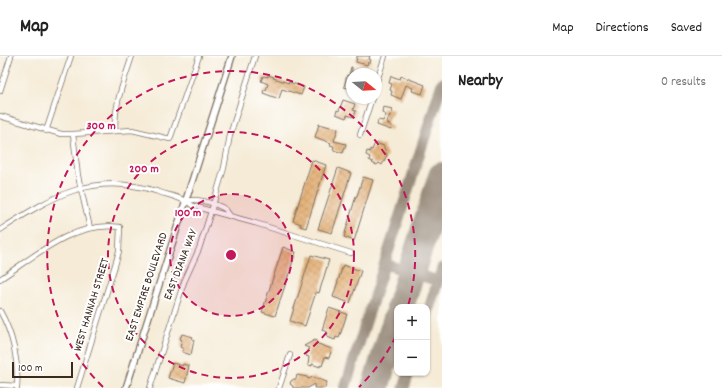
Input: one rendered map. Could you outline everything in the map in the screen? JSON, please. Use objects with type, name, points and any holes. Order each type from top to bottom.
[{"type":"street","points":[[0,91],[11,56]]},
{"type":"street","points":[[46,131],[71,56]]},
{"type":"street","points":[[116,130],[116,103],[132,56]]},
{"type":"street","points":[[0,116],[46,131],[61,134],[132,130],[170,139],[198,56]]},
{"type":"street","name":"EAST EMPIRE BOULEVARD","points":[[126,388],[187,201],[232,56]]},
{"type":"street","name":"EAST DIANA WAY","points":[[150,388],[184,282],[199,249],[211,212],[224,168],[230,135],[255,56]]},
{"type":"street","points":[[381,68],[385,56]]},
{"type":"street","points":[[360,135],[370,104]]},
{"type":"street","points":[[0,279],[64,237],[90,228],[76,163],[73,134]]},
{"type":"street","points":[[0,230],[46,201],[60,194],[81,188],[105,184],[138,186],[187,201],[193,206],[211,212],[255,223],[351,252]]},
{"type":"street","points":[[187,201],[194,199],[213,205],[226,210],[231,217]]},
{"type":"street","name":"WEST HANNAH STREET","points":[[76,388],[119,251],[120,227],[90,228]]},
{"type":"street","points":[[0,311],[8,327],[14,347],[17,365],[17,387],[0,385]]},
{"type":"street","points":[[279,388],[290,355]]},
{"type":"building","points":[[357,56],[370,56],[370,63],[368,62],[367,65],[356,62]]},
{"type":"building","points":[[268,75],[274,77],[273,78],[304,87],[301,95],[282,89],[279,99],[263,93],[268,84],[261,81],[263,76],[268,77]]},
{"type":"building","points":[[391,76],[400,79],[401,76],[425,85],[422,94],[412,91],[413,88],[406,85],[401,99],[391,95],[392,91],[390,90],[392,84],[389,83]]},
{"type":"building","points":[[343,100],[346,101],[346,104],[355,104],[353,110],[356,111],[354,117],[347,115],[346,118],[336,114],[337,110],[339,111]]},
{"type":"building","points":[[383,107],[393,109],[387,122],[392,126],[391,130],[377,125],[378,120],[383,121],[386,115],[382,112]]},
{"type":"building","points":[[319,124],[338,129],[334,141],[346,144],[343,153],[333,150],[334,146],[330,145],[331,143],[315,137]]},
{"type":"building","points":[[375,143],[384,146],[387,155],[382,165],[379,163],[377,165],[372,163],[373,162],[369,160],[370,157],[366,155],[367,151],[370,152],[370,149],[372,150]]},
{"type":"building","points":[[312,160],[326,165],[306,228],[293,221]]},
{"type":"building","points":[[338,168],[351,173],[332,233],[318,229]]},
{"type":"building","points":[[363,177],[373,180],[354,241],[344,237]]},
{"type":"building","points":[[283,247],[296,252],[275,316],[262,312]]},
{"type":"building","points":[[311,255],[329,260],[319,293],[316,292],[305,326],[290,321]]},
{"type":"building","points":[[343,265],[361,271],[350,303],[333,297]]},
{"type":"building","points":[[329,308],[347,314],[339,338],[336,337],[335,340],[327,337],[328,332],[322,330]]},
{"type":"building","points":[[182,334],[193,337],[192,339],[194,340],[191,355],[182,352],[183,348],[180,347],[182,340],[180,339]]},
{"type":"building","points":[[315,340],[318,344],[332,349],[329,358],[325,357],[322,366],[320,365],[320,367],[312,364],[312,366],[308,365],[309,357],[306,356],[309,348],[304,346]]},
{"type":"building","points":[[173,363],[182,366],[183,364],[189,366],[185,383],[168,378]]},
{"type":"building","points":[[297,375],[307,377],[308,379],[313,377],[327,382],[325,388],[314,388],[315,384],[308,388],[293,388],[290,384],[291,381],[296,379]]},
{"type":"taxiway","points":[[345,388],[442,83]]},
{"type":"taxiway","points":[[385,264],[438,281]]},
{"type":"taxiway","points":[[430,306],[442,268]]},
{"type":"taxiway","points":[[404,388],[408,376]]},
{"type":"runway","points":[[401,304],[442,176]]},
{"type":"runway","points":[[375,388],[394,328]]}]
